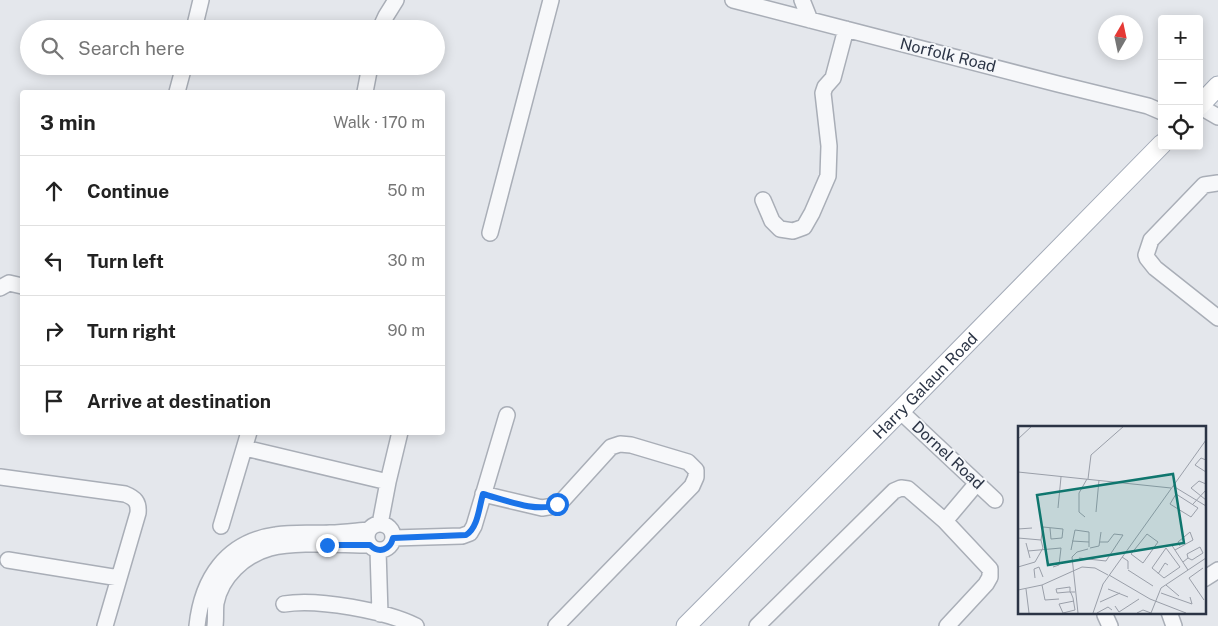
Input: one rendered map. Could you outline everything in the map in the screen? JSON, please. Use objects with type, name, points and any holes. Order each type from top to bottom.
[{"type":"main road","points":[[1200,105],[1218,86]]},
{"type":"main road","name":"Harry Galaun Road","points":[[686,626],[1158,148]]},
{"type":"street","points":[[196,20],[201,0]]},
{"type":"street","points":[[384,20],[396,0]]},
{"type":"street","points":[[490,233],[551,0]]},
{"type":"street","name":"Norfolk Road","points":[[733,0],[1058,84],[1103,93],[1158,110]]},
{"type":"street","points":[[802,0],[810,20]]},
{"type":"street","points":[[763,200],[772,221],[780,229],[793,231],[804,227],[812,213],[828,176],[830,146],[823,93],[825,87],[833,78],[846,29]]},
{"type":"street","points":[[178,90],[182,75]]},
{"type":"street","points":[[365,90],[368,75]]},
{"type":"street","points":[[1203,108],[1218,117]]},
{"type":"street","points":[[1218,183],[1204,184],[1155,235],[1149,243],[1146,255],[1155,268],[1218,318]]},
{"type":"street","points":[[0,288],[9,283],[20,286]]},
{"type":"street","name":"Dornel Road","points":[[900,411],[996,500]]},
{"type":"street","points":[[374,537],[382,550],[390,546],[393,538],[466,535],[470,533],[474,526],[507,415]]},
{"type":"street","points":[[221,526],[248,435]]},
{"type":"street","points":[[380,614],[374,537],[399,435]]},
{"type":"street","points":[[483,494],[536,507],[554,506],[562,501],[611,448],[620,444],[631,445],[688,462],[696,470],[696,478],[692,486],[556,626]]},
{"type":"street","points":[[245,448],[388,482]]},
{"type":"street","points":[[0,477],[125,494],[136,499],[138,513],[105,626]]},
{"type":"street","points":[[944,521],[977,483]]},
{"type":"street","points":[[757,626],[896,490],[906,488],[944,521],[989,567],[991,573],[986,584],[948,626]]},
{"type":"street","points":[[197,626],[201,600],[208,581],[223,560],[238,549],[258,539],[276,535],[374,537]]},
{"type":"street","points":[[216,626],[216,604],[220,591],[227,578],[238,566],[254,554],[270,548],[374,537]]},
{"type":"street","points":[[8,560],[119,578]]},
{"type":"street","points":[[1206,578],[1218,570]]},
{"type":"street","points":[[284,604],[307,602],[361,609],[405,620],[416,626]]},
{"type":"street","points":[[1170,614],[1174,626]]},
{"type":"route","points":[[327,545],[370,545],[374,549],[382,550],[390,546],[393,538],[466,535],[470,533],[474,526],[483,494],[542,508],[549,508],[557,504]]}]
